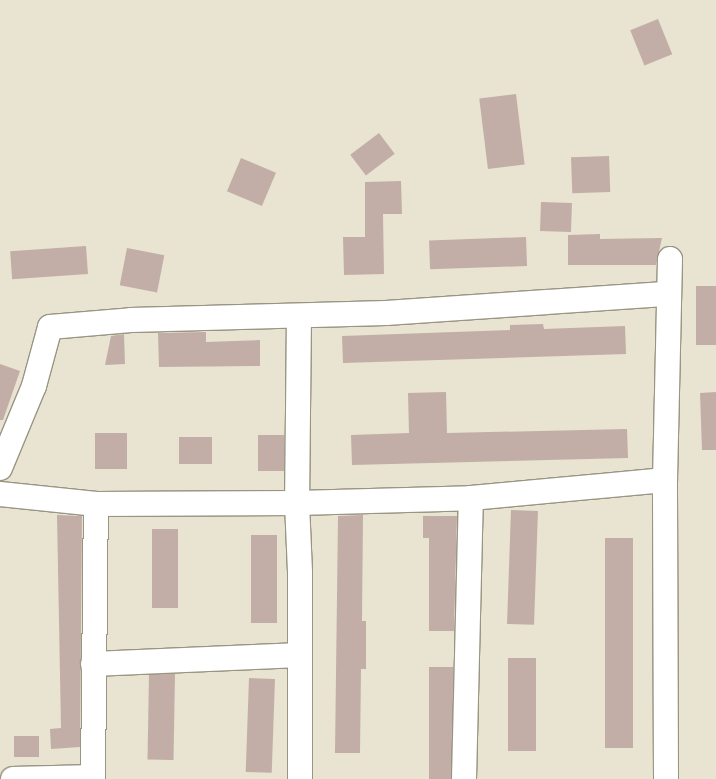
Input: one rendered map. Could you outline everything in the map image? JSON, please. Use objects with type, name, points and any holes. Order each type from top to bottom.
[{"type":"street","points":[[666,779],[665,480],[670,259]]},
{"type":"street","points":[[0,468],[34,386],[50,327],[131,320],[386,313],[668,294]]},
{"type":"street","points":[[299,316],[297,503],[300,779]]},
{"type":"street","points":[[0,494],[96,504],[297,503],[471,498],[665,480]]},
{"type":"street","points":[[464,779],[471,498]]},
{"type":"street","points":[[13,779],[93,778],[96,504]]},
{"type":"street","points":[[93,664],[300,655]]},
{"type":"building","points":[[658,19],[672,54],[644,65],[630,30]]},
{"type":"building","points":[[516,94],[525,164],[488,169],[479,99]]},
{"type":"building","points":[[379,133],[395,154],[366,175],[350,155]]},
{"type":"building","points":[[609,156],[610,192],[572,193],[571,157]]},
{"type":"building","points":[[241,158],[276,173],[262,206],[227,191]]},
{"type":"building","points":[[401,181],[402,214],[383,214],[384,274],[344,275],[343,237],[365,237],[365,182]]},
{"type":"building","points":[[541,202],[572,203],[571,232],[540,231]]},
{"type":"building","points":[[600,234],[600,239],[662,238],[656,265],[568,265],[568,235]]},
{"type":"building","points":[[526,237],[527,266],[430,269],[429,240]]},
{"type":"building","points":[[86,246],[88,274],[12,279],[10,251]]},
{"type":"building","points":[[127,248],[164,255],[157,293],[120,285]]},
{"type":"building","points":[[696,286],[716,286],[716,345],[696,345]]},
{"type":"building","points":[[543,324],[544,329],[625,326],[626,354],[343,363],[342,336],[510,330],[510,325]]},
{"type":"building","points":[[206,332],[206,342],[260,340],[260,366],[159,367],[158,333]]},
{"type":"building","points":[[124,334],[125,364],[105,365],[111,336]]},
{"type":"building","points":[[0,364],[20,371],[3,420],[0,420]]},
{"type":"building","points":[[446,392],[447,433],[627,429],[628,458],[352,465],[351,435],[409,433],[408,393]]},
{"type":"building","points":[[716,392],[716,450],[702,450],[700,393]]},
{"type":"building","points":[[95,433],[127,433],[127,469],[95,469]]},
{"type":"building","points":[[258,435],[284,435],[284,471],[258,471]]},
{"type":"building","points":[[179,437],[212,437],[212,464],[179,464]]},
{"type":"building","points":[[511,510],[538,511],[534,625],[507,624]]},
{"type":"building","points":[[57,515],[82,516],[80,747],[51,749],[50,729],[61,728]]},
{"type":"building","points":[[363,515],[362,621],[366,621],[366,669],[361,669],[360,753],[335,753],[338,516]]},
{"type":"building","points":[[423,516],[457,516],[454,631],[429,631],[429,538],[423,538]]},
{"type":"building","points":[[152,529],[178,529],[178,608],[152,608]]},
{"type":"building","points":[[251,535],[277,535],[277,623],[251,623]]},
{"type":"building","points":[[605,538],[633,538],[633,748],[605,748]]},
{"type":"building","points":[[508,658],[536,658],[536,751],[508,751]]},
{"type":"building","points":[[429,667],[453,667],[453,779],[429,779]]},
{"type":"building","points":[[149,674],[175,674],[173,760],[148,760]]},
{"type":"building","points":[[249,678],[275,679],[272,773],[246,772]]},
{"type":"building","points":[[14,736],[39,736],[39,757],[14,757]]}]
